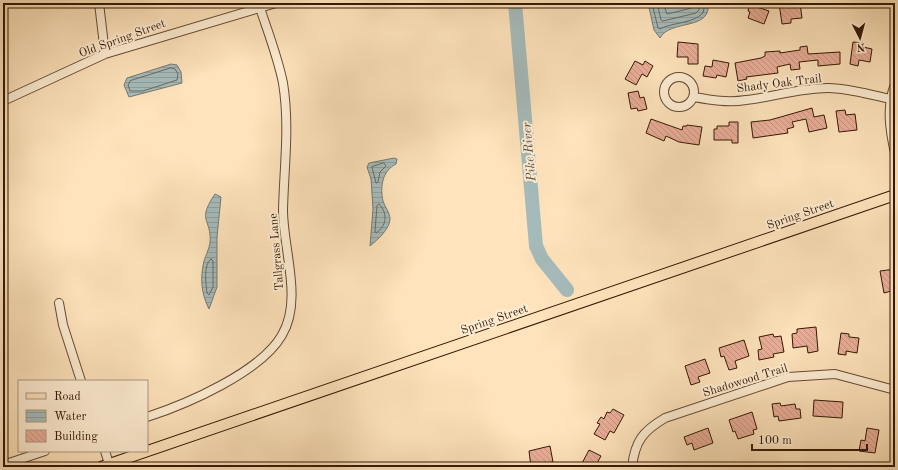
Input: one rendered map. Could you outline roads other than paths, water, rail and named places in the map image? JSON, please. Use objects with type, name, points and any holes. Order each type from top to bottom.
[{"type":"main road","name":"Spring Street","points":[[148,451],[895,195]]},
{"type":"main road","name":"Spring Street","points":[[105,466],[146,452]]},
{"type":"street","points":[[99,3],[105,54]]},
{"type":"street","name":"Old Spring Street","points":[[3,101],[105,54],[276,3]]},
{"type":"street","name":"Tallgrass Lane","points":[[148,417],[184,402],[249,369],[267,355],[283,334],[290,311],[292,292],[283,211],[286,111],[282,81],[260,8]]},
{"type":"street","points":[[895,84],[891,99],[889,120],[895,153]]},
{"type":"street","name":"Shady Oak Trail","points":[[694,98],[716,101],[744,101],[792,91],[827,88],[844,89],[891,99]]},
{"type":"street","points":[[59,303],[63,326],[81,380]]},
{"type":"street","name":"Shadowood Trail","points":[[632,467],[634,452],[638,441],[650,426],[660,420],[788,377],[835,374],[895,390]]},
{"type":"street","points":[[3,465],[42,452]]},
{"type":"street","points":[[104,452],[105,466]]},
{"type":"water","points":[[648,3],[708,3],[707,12],[704,18],[672,28],[665,32],[660,38],[654,30]]},
{"type":"water","points":[[171,64],[177,65],[181,72],[182,83],[129,97],[124,85],[127,78]]},
{"type":"water","points":[[394,158],[397,159],[396,164],[391,167],[385,175],[382,185],[383,201],[390,219],[388,227],[370,246],[373,209],[371,179],[367,167],[369,163]]},
{"type":"water","points":[[215,194],[221,197],[217,237],[217,287],[209,309],[203,291],[202,273],[210,243],[209,229],[206,220],[206,210]]},
{"type":"waterway","name":"Pike River","points":[[515,3],[536,246],[542,259],[567,290]]}]
